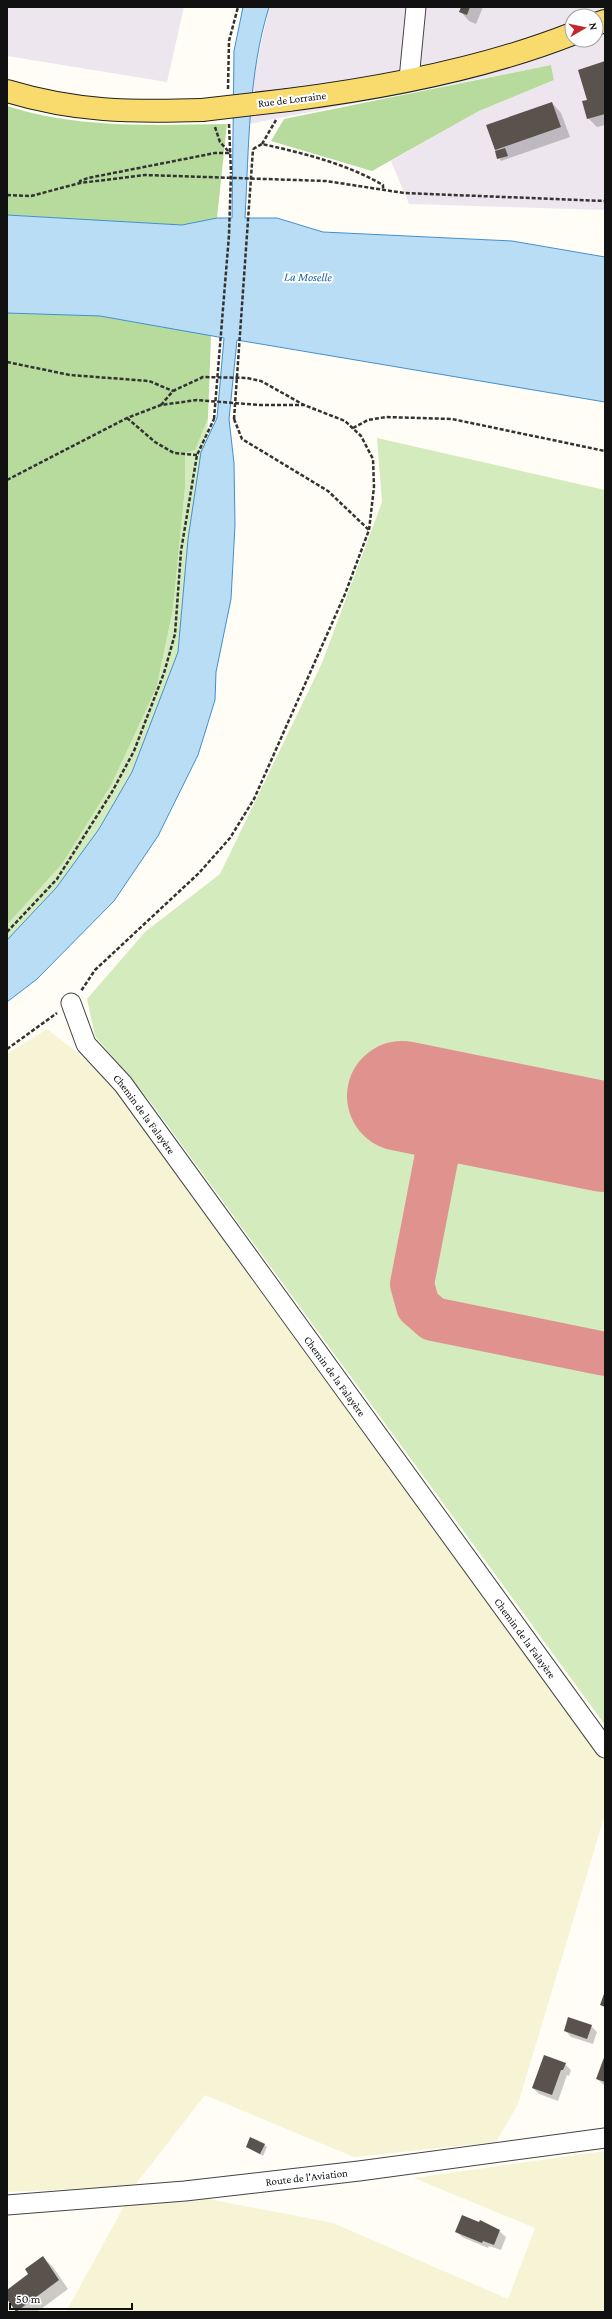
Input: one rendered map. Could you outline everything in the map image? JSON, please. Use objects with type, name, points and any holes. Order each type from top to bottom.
[{"type":"main road","name":"Rue de Lorraine","points":[[7,91],[38,100],[78,108],[207,115],[288,100],[338,93],[409,79],[508,57],[564,37]]},
{"type":"street","points":[[409,79],[416,7]]},
{"type":"street","name":"Chemin de la Falayère","points":[[71,1003],[86,1044],[123,1084],[605,1748]]},
{"type":"street","name":"Route de l'Aviation","points":[[7,2205],[193,2190],[605,2138]]},
{"type":"path","points":[[228,90],[229,41],[238,7]]},
{"type":"path","points":[[207,115],[220,142],[230,153]]},
{"type":"path","points":[[276,118],[262,144],[253,149],[234,419],[242,438],[328,491],[368,530]]},
{"type":"path","points":[[7,932],[57,879],[112,792],[136,744],[164,673],[175,634],[181,551],[197,455],[214,419],[229,235],[229,121]]},
{"type":"path","points":[[262,144],[320,159],[371,178],[382,185],[383,189]]},
{"type":"path","points":[[80,183],[80,181],[88,178],[215,153],[230,153]]},
{"type":"path","points":[[7,195],[30,196],[80,183],[145,175],[326,181],[404,193],[605,201]]},
{"type":"path","points":[[7,362],[70,375],[149,381],[174,391]]},
{"type":"path","points":[[7,1049],[77,998],[95,970],[189,884],[230,838],[254,799],[344,594],[368,530],[374,487],[373,458],[361,436],[345,420],[304,405],[262,381],[247,378],[203,377],[174,391],[161,405]]},
{"type":"path","points":[[7,480],[127,418],[161,405],[197,400],[260,405],[304,405]]},
{"type":"path","points":[[353,428],[368,420],[386,417],[452,419],[605,451]]},
{"type":"path","points":[[127,418],[155,442],[174,453],[197,455]]},
{"type":"shaded area","points":[[7,7],[184,7],[167,82],[7,56]]},
{"type":"shaded area","points":[[269,7],[605,7],[605,210],[409,204],[391,161],[479,111],[554,80],[551,65],[249,124],[254,77]]},
{"type":"shaded area","points":[[47,1029],[110,1078],[605,1755],[605,1814],[518,2104],[496,2142],[354,2157],[205,2095],[135,2185],[333,2223],[508,2299],[535,2228],[414,2178],[605,2151],[605,2312],[66,2312],[135,2186],[7,2192],[7,1054]]},
{"type":"green space","points":[[551,65],[554,80],[479,111],[372,171],[271,141],[284,119]]},
{"type":"green space","points":[[7,106],[62,119],[89,122],[144,125],[227,124],[217,218],[182,225],[7,215]]},
{"type":"green space","points":[[7,313],[100,316],[211,335],[208,418],[195,450],[185,453],[185,488],[173,609],[157,686],[111,785],[62,864],[7,925]]},
{"type":"green space","points":[[208,418],[207,436],[201,452],[188,539],[178,652],[132,772],[99,829],[56,888],[7,940],[7,925],[62,864],[157,686],[173,609],[185,488],[185,453]]},
{"type":"green space","points":[[377,438],[605,490],[605,1725],[149,1100],[95,1036],[87,999],[145,932],[220,874],[322,663],[382,502]]},
{"type":"water","name":"La Moselle","points":[[243,7],[269,7],[262,33],[253,85],[245,218],[277,218],[323,232],[512,241],[605,257],[605,402],[237,340],[229,419],[234,463],[235,525],[231,599],[216,672],[215,700],[198,755],[158,836],[114,901],[37,979],[7,1002],[7,940],[56,888],[99,829],[132,772],[178,652],[188,539],[201,452],[217,418],[224,338],[100,316],[7,313],[7,215],[182,225],[217,218],[232,218],[234,51]]},
{"type":"building","points":[[461,7],[470,7],[467,15],[459,12]]},
{"type":"building","points":[[605,61],[605,114],[587,119],[582,101],[587,100],[578,70]]},
{"type":"building","points":[[552,102],[561,127],[495,150],[486,125]]},
{"type":"building","points":[[505,148],[508,156],[497,159],[495,151]]},
{"type":"building","points":[[605,1991],[605,2007],[600,2005]]},
{"type":"building","points":[[568,2017],[592,2025],[587,2039],[564,2031]]},
{"type":"building","points":[[544,2055],[566,2063],[563,2070],[561,2070],[552,2095],[532,2088]]},
{"type":"building","points":[[605,2055],[605,2082],[596,2079]]},
{"type":"building","points":[[250,2137],[265,2144],[260,2154],[246,2147]]},
{"type":"building","points":[[462,2215],[479,2222],[480,2220],[500,2230],[494,2245],[483,2241],[482,2243],[455,2232]]},
{"type":"building","points":[[43,2256],[59,2280],[16,2312],[7,2299],[7,2290],[28,2274],[25,2269]]},
{"type":"taxiway","points":[[481,1112],[457,1129],[437,1155],[412,1284],[418,1306],[433,1319],[605,1354]]},
{"type":"runway","points":[[402,1096],[605,1137]]}]
